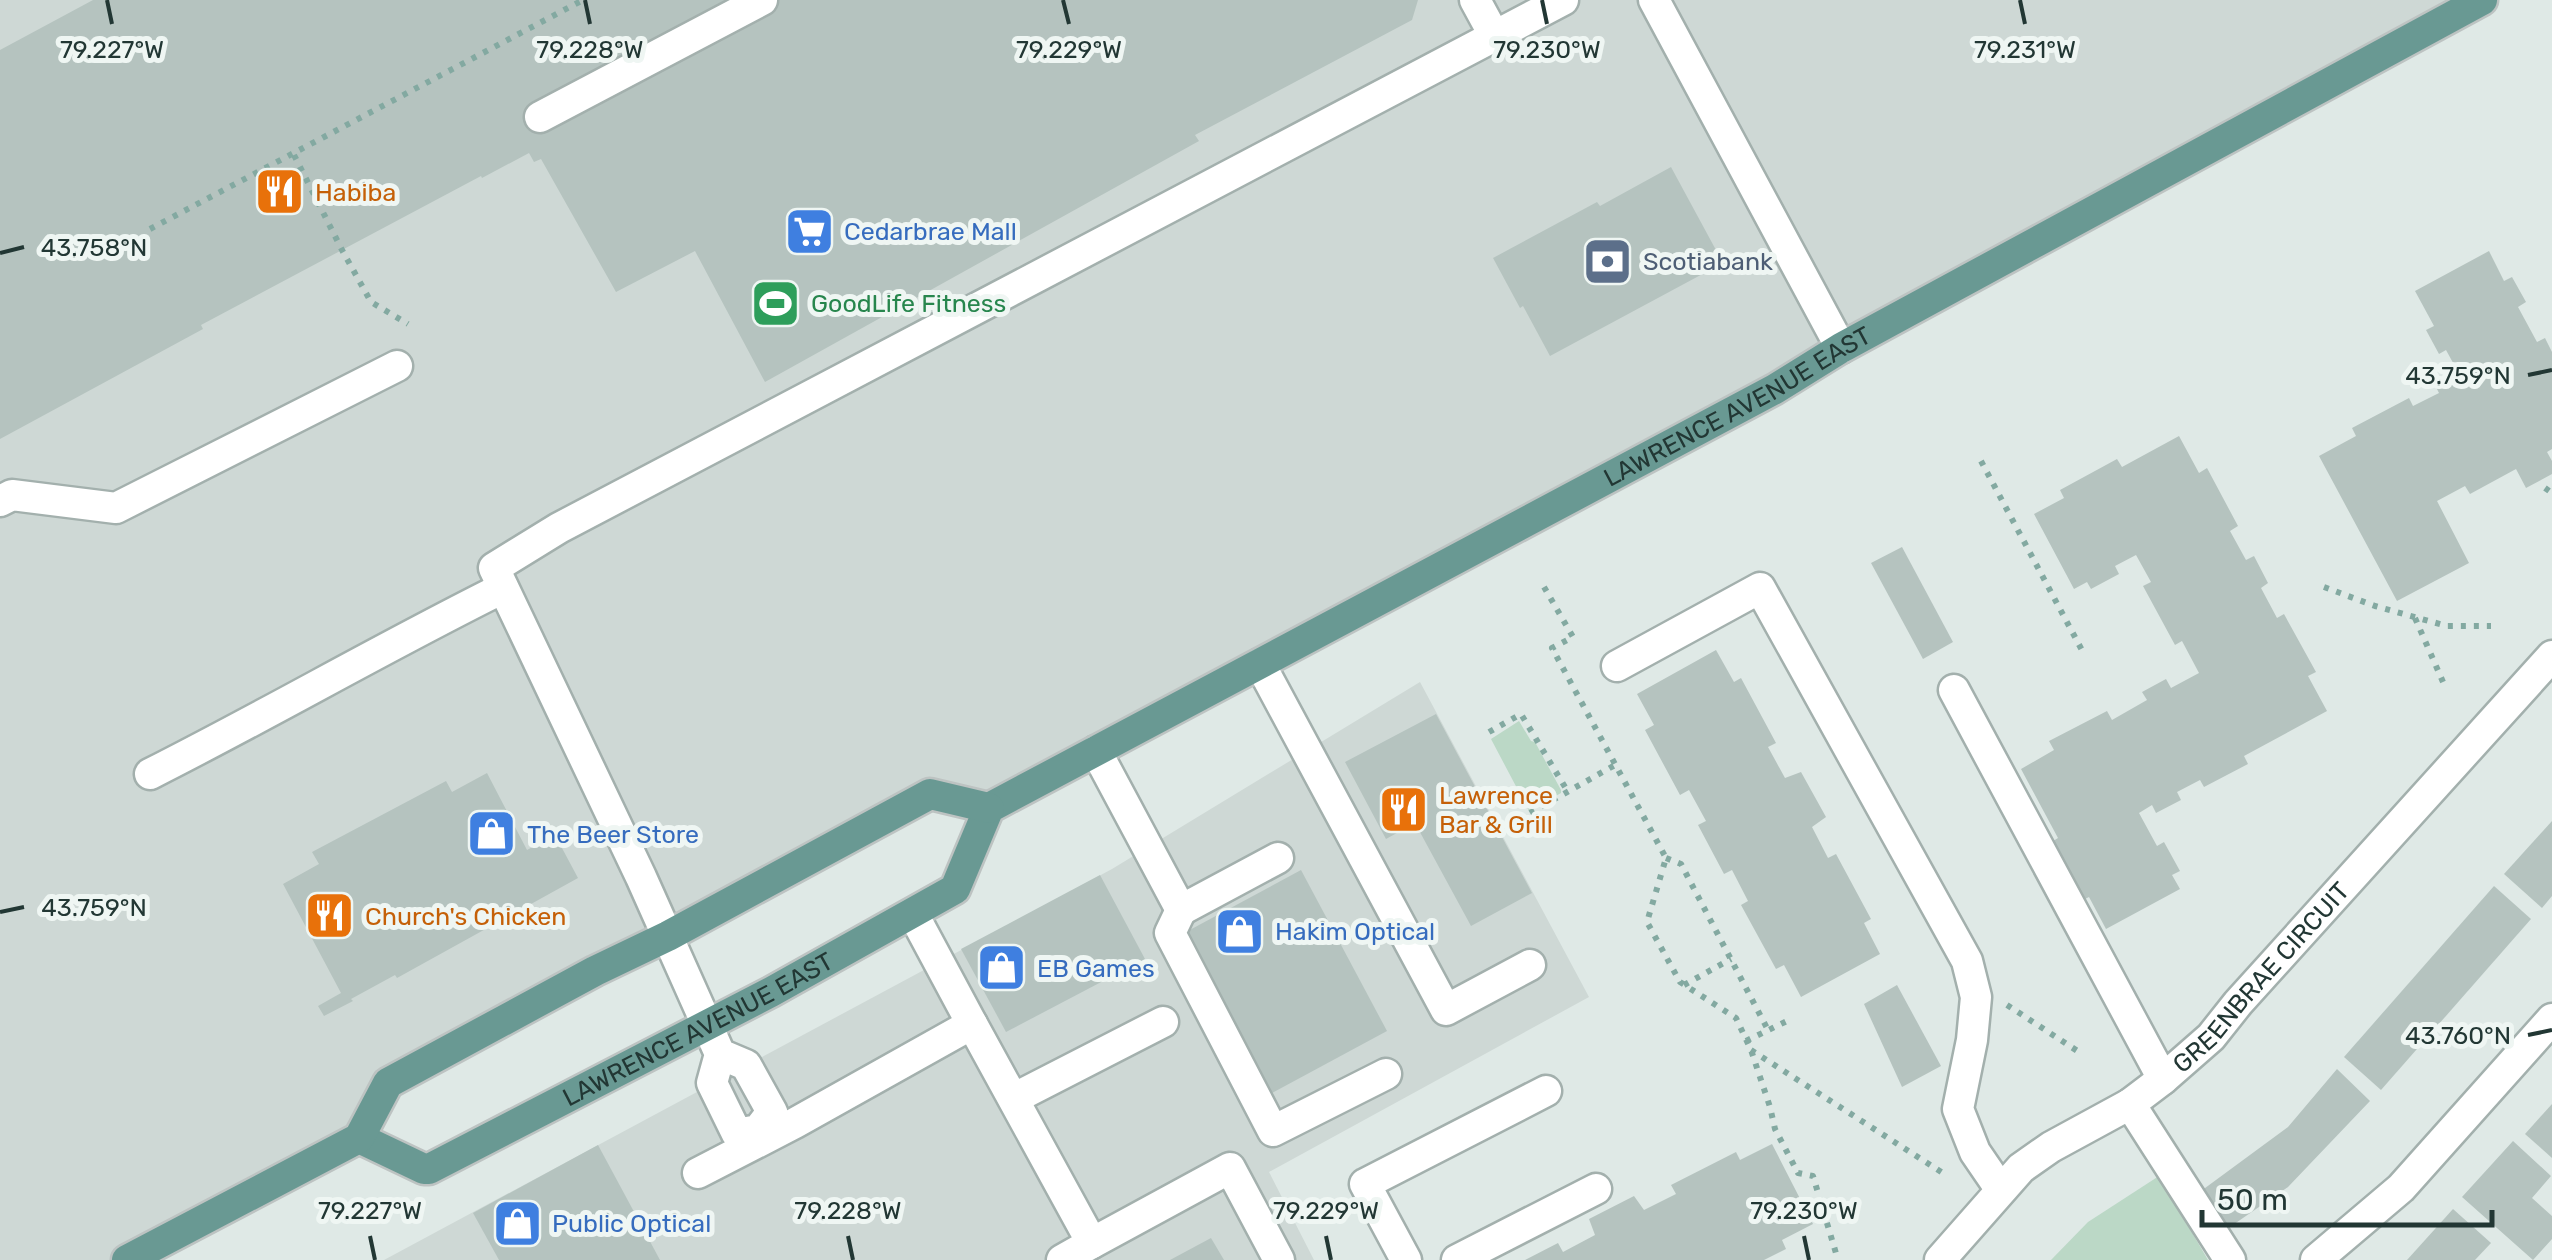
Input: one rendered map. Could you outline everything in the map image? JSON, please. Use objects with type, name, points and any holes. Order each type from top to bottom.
[{"type":"main road","name":"LAWRENCE AVENUE EAST","points":[[359,1138],[429,1169],[706,1026],[955,890],[989,808],[1758,398],[1841,348],[2482,0]]},
{"type":"main road","points":[[127,1260],[359,1138],[388,1083],[930,794],[989,808]]},
{"type":"street","points":[[540,118],[762,0]]},
{"type":"street","points":[[1474,0],[1494,36]]},
{"type":"street","points":[[760,1135],[737,1134],[712,1083],[720,1054],[494,568],[559,528],[1563,0]]},
{"type":"street","points":[[1654,0],[1841,348]]},
{"type":"street","points":[[0,501],[12,495],[116,508],[396,366]]},
{"type":"street","points":[[150,774],[503,588]]},
{"type":"street","points":[[1617,666],[1760,588],[1967,962],[1976,997],[1958,1109],[1994,1198]]},
{"type":"street","name":"GREENBRAE CIRCUIT","points":[[1940,1260],[2021,1168],[2130,1104],[2211,1038],[2238,1003],[2552,656]]},
{"type":"street","points":[[1260,664],[1446,1010],[1530,965]]},
{"type":"street","points":[[1954,690],[2163,1079]]},
{"type":"street","points":[[1096,751],[1181,910]]},
{"type":"street","points":[[1278,858],[1181,910],[1170,933],[1273,1131],[1386,1074]]},
{"type":"street","points":[[913,914],[1092,1243]]},
{"type":"street","points":[[2316,1260],[2402,1188],[2552,1019]]},
{"type":"street","points":[[1015,1098],[1163,1022]]},
{"type":"street","points":[[698,1173],[760,1135],[972,1024]]},
{"type":"street","points":[[1406,1260],[1365,1184],[1546,1091]]},
{"type":"street","points":[[2130,1104],[2230,1260]]},
{"type":"street","points":[[1062,1260],[1230,1168],[1279,1260]]},
{"type":"street","points":[[1456,1260],[1596,1189]]},
{"type":"path","points":[[150,229],[583,0]]},
{"type":"path","points":[[294,154],[371,302],[408,324]]},
{"type":"path","points":[[1981,461],[2084,654]]},
{"type":"path","points":[[2324,587],[2447,626],[2492,626]]},
{"type":"path","points":[[1544,588],[1573,637],[1552,648],[1666,858],[1681,864],[1768,1030]]},
{"type":"path","points":[[2415,617],[2442,682]]},
{"type":"path","points":[[1489,732],[1521,714],[1568,792]]},
{"type":"path","points":[[1530,814],[1615,765]]},
{"type":"path","points":[[1666,858],[1647,922],[1680,982],[1736,1018],[1775,1129],[1798,1174],[1813,1176],[1838,1260]]},
{"type":"path","points":[[1684,985],[1731,960]]},
{"type":"path","points":[[1973,982],[2079,1052]]},
{"type":"path","points":[[1746,1041],[1787,1022]]},
{"type":"path","points":[[1750,1050],[1937,1168],[1994,1198]]},
{"type":"shaded area","points":[[0,0],[2482,0],[989,808],[930,794],[388,1083],[359,1138],[127,1260],[0,1260]]},
{"type":"shaded area","points":[[1420,682],[1589,997],[1269,1172],[1314,1260],[384,1260],[1112,869]]},
{"type":"green space","points":[[1519,721],[1561,790],[1529,811],[1491,739]]},
{"type":"green space","points":[[2159,1176],[2208,1260],[2051,1260],[2088,1222]]},
{"type":"building","name":"Cedarbrae Mall","points":[[93,0],[1418,0],[1412,20],[1195,135],[1199,141],[765,382],[695,251],[616,292],[541,159],[534,162],[529,153],[201,325],[203,329],[0,439],[0,50]]},
{"type":"building","name":"Scotiabank","points":[[1671,167],[1723,263],[1550,356],[1493,258]]},
{"type":"building","points":[[2489,251],[2504,281],[2512,277],[2526,302],[2518,307],[2537,342],[2545,338],[2552,352],[2552,449],[2547,452],[2552,474],[2526,488],[2516,469],[2470,494],[2465,486],[2437,501],[2469,563],[2397,601],[2319,456],[2356,436],[2352,428],[2409,398],[2413,406],[2439,393],[2434,383],[2457,370],[2446,350],[2439,354],[2426,330],[2434,326],[2415,291]]},
{"type":"building","points":[[2179,436],[2199,473],[2207,468],[2238,526],[2230,531],[2246,560],[2254,556],[2268,583],[2261,588],[2277,618],[2284,614],[2316,672],[2308,676],[2327,711],[2244,756],[2248,764],[2204,787],[2200,780],[2177,792],[2181,800],[2156,813],[2152,805],[2139,813],[2157,846],[2164,842],[2180,871],[2172,875],[2180,889],[2106,929],[2089,897],[2081,901],[2050,843],[2058,838],[2021,769],[2054,750],[2049,741],[2107,711],[2112,720],[2147,700],[2142,692],[2166,679],[2171,688],[2199,673],[2182,641],[2175,645],[2143,586],[2151,582],[2136,555],[2115,566],[2119,574],[2091,589],[2087,582],[2074,589],[2034,514],[2064,498],[2060,490],[2117,459],[2122,467]]},
{"type":"building","points":[[1902,547],[1953,642],[1923,659],[1871,563]]},
{"type":"building","points":[[1716,650],[1734,682],[1741,678],[1776,743],[1768,747],[1785,778],[1801,772],[1826,817],[1812,827],[1828,858],[1836,854],[1871,919],[1864,923],[1880,954],[1801,997],[1784,965],[1776,969],[1741,905],[1748,901],[1732,870],[1724,874],[1698,825],[1706,821],[1689,790],[1680,795],[1645,730],[1654,725],[1637,694]]},
{"type":"building","points":[[1436,714],[1532,893],[1471,926],[1415,823],[1386,839],[1345,762]]},
{"type":"building","points":[[487,773],[527,850],[555,835],[578,878],[324,1016],[318,1006],[341,993],[283,884],[319,864],[312,852],[446,781],[452,792]]},
{"type":"building","points":[[2552,821],[2552,896],[2542,908],[2504,874]]},
{"type":"building","points":[[1301,870],[1387,1031],[1272,1093],[1186,932]]},
{"type":"building","points":[[1100,875],[1145,959],[1006,1032],[961,949]]},
{"type":"building","points":[[2494,886],[2531,919],[2381,1090],[2344,1057]]},
{"type":"building","points":[[1897,985],[1941,1066],[1902,1087],[1864,1004]]},
{"type":"building","points":[[2337,1069],[2370,1101],[2288,1187],[2227,1229],[2201,1191],[2288,1127]]},
{"type":"building","points":[[2552,1104],[2552,1158],[2525,1134]]},
{"type":"building","points":[[2513,1141],[2551,1176],[2532,1198],[2552,1216],[2552,1239],[2533,1260],[2462,1197]]},
{"type":"building","points":[[1772,1144],[1813,1224],[1782,1240],[1786,1249],[1764,1260],[1525,1260],[1558,1243],[1563,1252],[1595,1235],[1589,1219],[1634,1196],[1644,1210],[1676,1194],[1671,1185],[1736,1152],[1740,1160]]},
{"type":"building","points":[[598,1145],[660,1260],[499,1260],[473,1213]]},
{"type":"building","points":[[2453,1209],[2491,1243],[2475,1260],[2407,1260]]},
{"type":"building","points":[[1211,1238],[1224,1260],[1170,1260]]},
{"type":"place","name":"Habiba","points":[[280,192]]},
{"type":"place","name":"Cedarbrae Mall","points":[[809,231]]},
{"type":"place","name":"Scotiabank","points":[[1608,261]]},
{"type":"place","name":"GoodLife Fitness","points":[[776,303]]},
{"type":"place","name":"Lawrence Bar & Grill","points":[[1404,809]]},
{"type":"place","name":"The Beer Store","points":[[492,834]]},
{"type":"place","name":"Church's Chicken","points":[[330,916]]},
{"type":"place","name":"Hakim Optical","points":[[1240,931]]},
{"type":"place","name":"EB Games","points":[[1002,968]]},
{"type":"place","name":"Public Optical","points":[[517,1223]]}]
